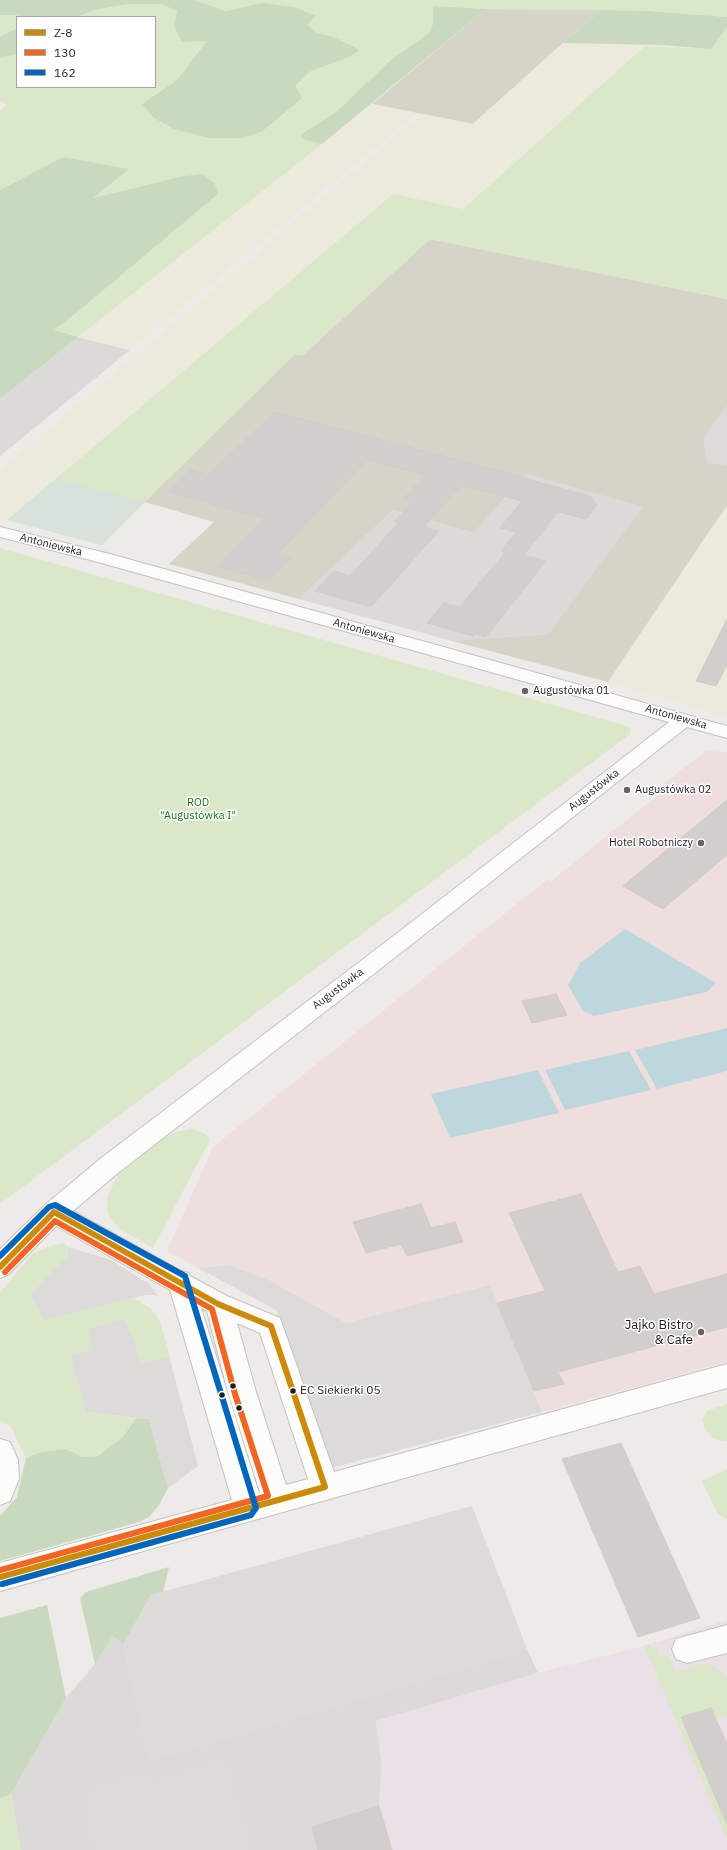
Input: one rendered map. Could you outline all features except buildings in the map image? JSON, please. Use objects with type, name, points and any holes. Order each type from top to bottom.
[{"type":"street","name":"Antoniewska","points":[[0,532],[112,560],[727,732]]},
{"type":"street","name":"Augustówka","points":[[0,1267],[11,1254],[54,1212],[180,1110],[408,936],[684,720]]},
{"type":"street","points":[[54,1212],[180,1281],[218,1304],[271,1326],[324,1488]]},
{"type":"street","points":[[180,1281],[249,1508]]},
{"type":"street","points":[[218,1304],[242,1392],[276,1501]]},
{"type":"street","points":[[0,1577],[727,1376]]},
{"type":"street","points":[[0,1451],[4,1460],[5,1479],[0,1492]]},
{"type":"street","points":[[687,1649],[727,1639]]},
{"type":"shaded area","points":[[486,9],[602,10],[473,124],[372,104]]},
{"type":"shaded area","points":[[563,43],[645,46],[463,209],[393,194],[7,520],[0,518],[0,470],[423,114],[473,124]]},
{"type":"shaded area","points":[[372,104],[416,113],[130,350],[78,337]]},
{"type":"shaded area","points":[[430,239],[727,299],[727,506],[608,682],[452,641],[548,634],[643,507],[526,474],[474,533],[393,510],[299,599],[169,564],[214,522],[145,502],[176,377],[253,395],[295,354],[303,355]]},
{"type":"shaded area","points":[[78,337],[130,350],[0,456],[0,399]]},
{"type":"shaded area","points":[[727,406],[727,466],[707,463],[703,438]]},
{"type":"shaded area","points":[[526,474],[644,507],[548,634],[452,641],[299,599],[393,510],[474,533]]},
{"type":"shaded area","points":[[56,479],[145,502],[102,545],[7,520]]},
{"type":"shaded area","points":[[727,506],[727,717],[608,682],[708,533]]},
{"type":"shaded area","points":[[706,751],[727,752],[727,1362],[542,1412],[490,1286],[346,1323],[269,1280],[230,1265],[198,1268],[167,1251],[213,1147],[548,879],[551,881],[668,787],[663,784]]},
{"type":"shaded area","points":[[68,1247],[111,1260],[149,1284],[159,1297],[154,1295],[145,1295],[44,1320],[30,1295],[67,1256]]},
{"type":"shaded area","points":[[230,1265],[269,1280],[346,1323],[490,1285],[542,1412],[328,1469],[276,1310],[198,1268]]},
{"type":"shaded area","points":[[125,1319],[142,1364],[169,1356],[198,1466],[168,1488],[149,1419],[86,1412],[70,1356],[92,1350],[88,1329]]},
{"type":"shaded area","points":[[472,1506],[527,1649],[151,1759],[123,1645],[151,1595]]},
{"type":"shaded area","points":[[727,1620],[727,1850],[392,1850],[379,1806],[382,1766],[376,1721],[538,1673],[644,1646]]},
{"type":"shaded area","points":[[113,1636],[123,1645],[151,1759],[527,1649],[538,1673],[376,1721],[382,1766],[379,1806],[392,1850],[21,1850],[11,1794],[66,1698],[95,1664]]},
{"type":"shaded area","points":[[224,1763],[247,1850],[98,1850],[87,1794],[140,1778],[155,1784]]},
{"type":"green space","points":[[0,0],[194,0],[226,11],[263,3],[295,7],[316,16],[307,25],[317,33],[331,36],[360,50],[347,58],[309,72],[295,86],[302,98],[261,132],[243,138],[209,138],[174,129],[154,118],[142,104],[177,80],[207,41],[182,42],[174,26],[177,11],[161,4],[128,4],[94,10],[79,16],[0,15]]},
{"type":"green space","points":[[194,0],[727,0],[727,17],[648,11],[486,9],[434,6],[433,24],[428,34],[392,59],[337,111],[300,135],[305,140],[322,144],[78,337],[53,330],[76,313],[217,194],[215,184],[178,177],[92,198],[128,169],[63,157],[0,190],[0,110],[7,105],[0,100],[0,57],[16,55],[16,88],[156,88],[156,16],[79,16],[94,10],[128,4],[161,4],[177,11],[174,26],[207,41],[177,80],[142,104],[174,129],[209,138],[243,138],[309,72],[347,58],[331,36],[317,33],[307,25],[316,17],[241,8],[226,11]]},
{"type":"green space","points":[[433,6],[486,9],[322,144],[305,140],[300,135],[337,111],[392,59],[428,34],[433,24]]},
{"type":"green space","points":[[602,10],[648,11],[727,17],[727,27],[711,49],[661,45],[563,43]]},
{"type":"green space","points":[[0,15],[20,16],[16,16],[16,29],[0,37]]},
{"type":"green space","points":[[727,27],[727,299],[430,239],[303,355],[295,354],[102,545],[7,520],[393,194],[463,209],[645,46],[711,49]]},
{"type":"green space","points":[[16,29],[16,55],[0,57],[0,37]]},
{"type":"green space","points":[[63,157],[129,169],[93,198],[178,177],[203,174],[215,184],[218,194],[54,330],[78,337],[0,399],[0,190]]},
{"type":"green space","name":"ROD \"Augustówka I\"","points":[[0,548],[630,727],[630,734],[0,1204]]},
{"type":"green space","points":[[192,1129],[204,1133],[209,1138],[209,1142],[153,1248],[117,1227],[108,1213],[107,1201],[109,1192],[119,1174],[164,1138],[176,1132]]},
{"type":"green space","points":[[64,1243],[68,1247],[67,1256],[30,1295],[44,1319],[134,1298],[151,1309],[156,1315],[160,1322],[170,1356],[142,1365],[93,1350],[70,1356],[86,1412],[136,1418],[123,1437],[98,1456],[82,1457],[66,1449],[41,1452],[26,1458],[11,1427],[0,1420],[0,1293],[32,1254],[47,1247]]},
{"type":"green space","points":[[727,1404],[727,1441],[723,1441],[713,1438],[705,1429],[702,1420],[707,1411]]},
{"type":"green space","points":[[136,1418],[149,1419],[168,1488],[159,1505],[149,1517],[139,1522],[0,1561],[0,1516],[17,1497],[26,1458],[41,1452],[66,1449],[82,1457],[98,1456],[123,1437]]},
{"type":"green space","points":[[727,1469],[727,1520],[717,1512],[702,1481]]},
{"type":"green space","points":[[169,1567],[163,1592],[151,1595],[123,1645],[113,1636],[95,1664],[80,1598],[86,1592]]},
{"type":"green space","points":[[47,1605],[66,1698],[11,1794],[0,1798],[0,1618]]},
{"type":"green space","points":[[649,1644],[652,1649],[656,1647],[660,1657],[668,1655],[676,1672],[702,1664],[710,1665],[720,1670],[727,1679],[727,1715],[716,1719],[711,1708],[681,1717],[727,1824],[727,1839],[644,1646]]},
{"type":"green space","points":[[11,1794],[21,1850],[0,1850],[0,1798]]},
{"type":"water","points":[[625,929],[716,983],[707,992],[594,1016],[583,1011],[568,985],[580,963]]},
{"type":"water","points":[[727,1028],[727,1071],[657,1089],[635,1050]]},
{"type":"water","points":[[629,1051],[651,1090],[565,1110],[545,1070]]},
{"type":"water","points":[[538,1070],[559,1113],[450,1138],[431,1094]]},
{"type":"transit line","name":"162","points":[[0,1256],[49,1207],[55,1205],[185,1276],[256,1508],[254,1513],[251,1515],[2,1584]]},
{"type":"transit line","name":"Z-8","points":[[0,1267],[54,1212],[218,1304],[271,1326],[325,1487],[0,1577]]},
{"type":"transit line","name":"130","points":[[0,1570],[268,1496],[235,1394],[212,1309],[55,1221],[5,1272]]},
{"type":"place","name":"Augustówka 01","points":[[525,691]]},
{"type":"place","name":"Augustówka 02","points":[[627,790]]},
{"type":"place","name":"Hotel Robotniczy","points":[[701,843]]},
{"type":"place","name":"Jajko Bistro & Cafe","points":[[701,1332]]},
{"type":"place","name":"EC Siekierki 05","points":[[293,1391]]}]
